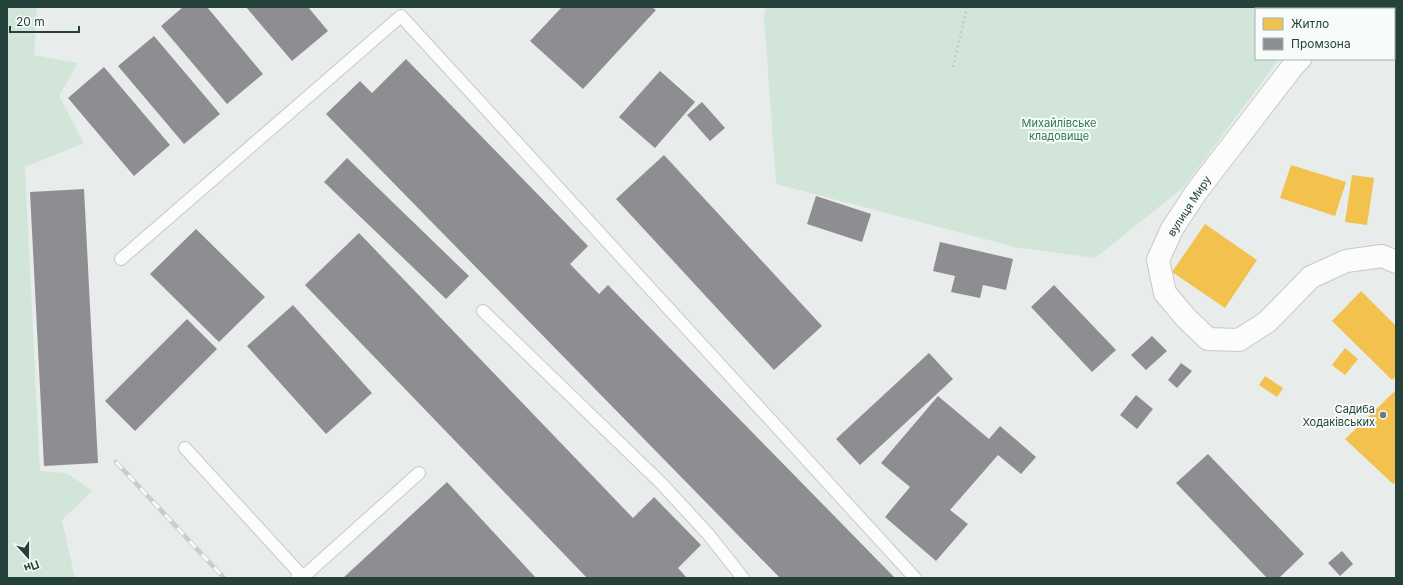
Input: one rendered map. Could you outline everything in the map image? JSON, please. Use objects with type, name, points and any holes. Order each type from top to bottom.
[{"type":"street","name":"вулиця Миру","points":[[1299,60],[1197,191],[1172,229],[1158,260],[1166,293],[1186,318],[1208,339],[1239,340],[1267,322],[1311,278],[1346,260],[1382,256],[1396,262]]},
{"type":"lane","points":[[122,259],[401,16],[915,578]]},
{"type":"lane","points":[[483,311],[662,484],[708,534],[743,578]]},
{"type":"lane","points":[[185,448],[300,578],[419,473]]},
{"type":"path","points":[[953,67],[968,7]]},
{"type":"green space","points":[[7,7],[37,7],[34,55],[78,63],[59,96],[84,143],[25,167],[40,471],[67,473],[92,491],[62,520],[75,578],[7,578]]},
{"type":"green space","name":"Михайлівське кладовище","points":[[766,7],[1318,7],[1255,8],[1255,60],[1278,60],[1184,187],[1095,258],[1015,247],[776,184],[764,16]]},
{"type":"building: Житло","points":[[1291,165],[1346,182],[1335,216],[1280,198]]},
{"type":"building: Житло","points":[[1352,175],[1374,178],[1367,225],[1345,222]]},
{"type":"building: Житло","points":[[1205,224],[1257,260],[1225,308],[1172,272]]},
{"type":"building: Житло","points":[[1361,291],[1396,326],[1396,376],[1392,380],[1332,321]]},
{"type":"building: Житло","points":[[1345,348],[1358,359],[1345,375],[1332,365]]},
{"type":"building: Житло","points":[[1265,376],[1283,388],[1277,397],[1259,385]]},
{"type":"building: Житло","name":"Садиба Ходаківських","points":[[1396,390],[1396,481],[1393,484],[1345,439]]},
{"type":"building: Промзона","points":[[183,7],[207,7],[263,74],[227,104],[161,26]]},
{"type":"building: Промзона","points":[[246,7],[308,7],[328,31],[292,61]]},
{"type":"building: Промзона","points":[[562,7],[652,7],[656,10],[583,89],[530,41]]},
{"type":"building: Промзона","points":[[154,36],[220,114],[184,144],[118,66]]},
{"type":"building: Промзона","points":[[406,59],[588,246],[570,264],[599,294],[608,285],[895,578],[780,578],[326,114],[360,81],[372,93]]},
{"type":"building: Промзона","points":[[104,67],[170,145],[134,176],[68,98]]},
{"type":"building: Промзона","points":[[660,71],[695,102],[655,148],[619,117]]},
{"type":"building: Промзона","points":[[702,102],[725,128],[710,141],[687,115]]},
{"type":"building: Промзона","points":[[664,155],[822,326],[774,370],[616,199]]},
{"type":"building: Промзона","points":[[347,158],[469,276],[446,299],[324,182]]},
{"type":"building: Промзона","points":[[84,189],[98,463],[44,466],[30,192]]},
{"type":"building: Промзона","points":[[816,196],[871,214],[862,242],[807,224]]},
{"type":"building: Промзона","points":[[196,229],[265,297],[219,342],[150,274]]},
{"type":"building: Промзона","points":[[359,233],[633,518],[654,497],[701,545],[678,568],[687,578],[587,578],[305,285]]},
{"type":"building: Промзона","points":[[940,242],[1013,259],[1006,290],[983,285],[980,298],[951,292],[955,276],[933,271]]},
{"type":"building: Промзона","points":[[1054,285],[1116,350],[1092,372],[1031,307]]},
{"type":"building: Промзона","points":[[293,305],[372,393],[326,434],[247,346]]},
{"type":"building: Промзона","points":[[187,319],[217,349],[135,431],[105,401]]},
{"type":"building: Промзона","points":[[1152,336],[1167,351],[1146,370],[1131,355]]},
{"type":"building: Промзона","points":[[929,353],[953,379],[860,465],[836,439]]},
{"type":"building: Промзона","points":[[1181,363],[1192,371],[1177,388],[1168,380]]},
{"type":"building: Промзона","points":[[1136,395],[1153,409],[1137,429],[1120,415]]},
{"type":"building: Промзона","points":[[938,396],[989,439],[1000,426],[1036,457],[1021,474],[998,455],[950,510],[968,524],[936,561],[885,517],[910,487],[881,463]]},
{"type":"building: Промзона","points":[[1208,454],[1304,554],[1279,578],[1267,578],[1176,483]]},
{"type":"building: Промзона","points":[[447,482],[536,578],[343,578]]},
{"type":"building: Промзона","points":[[1342,551],[1353,564],[1340,576],[1328,563]]},
{"type":"railway","points":[[116,462],[224,578]]},
{"type":"place","name":"Садиба Ходаківських","points":[[1383,415]]}]
